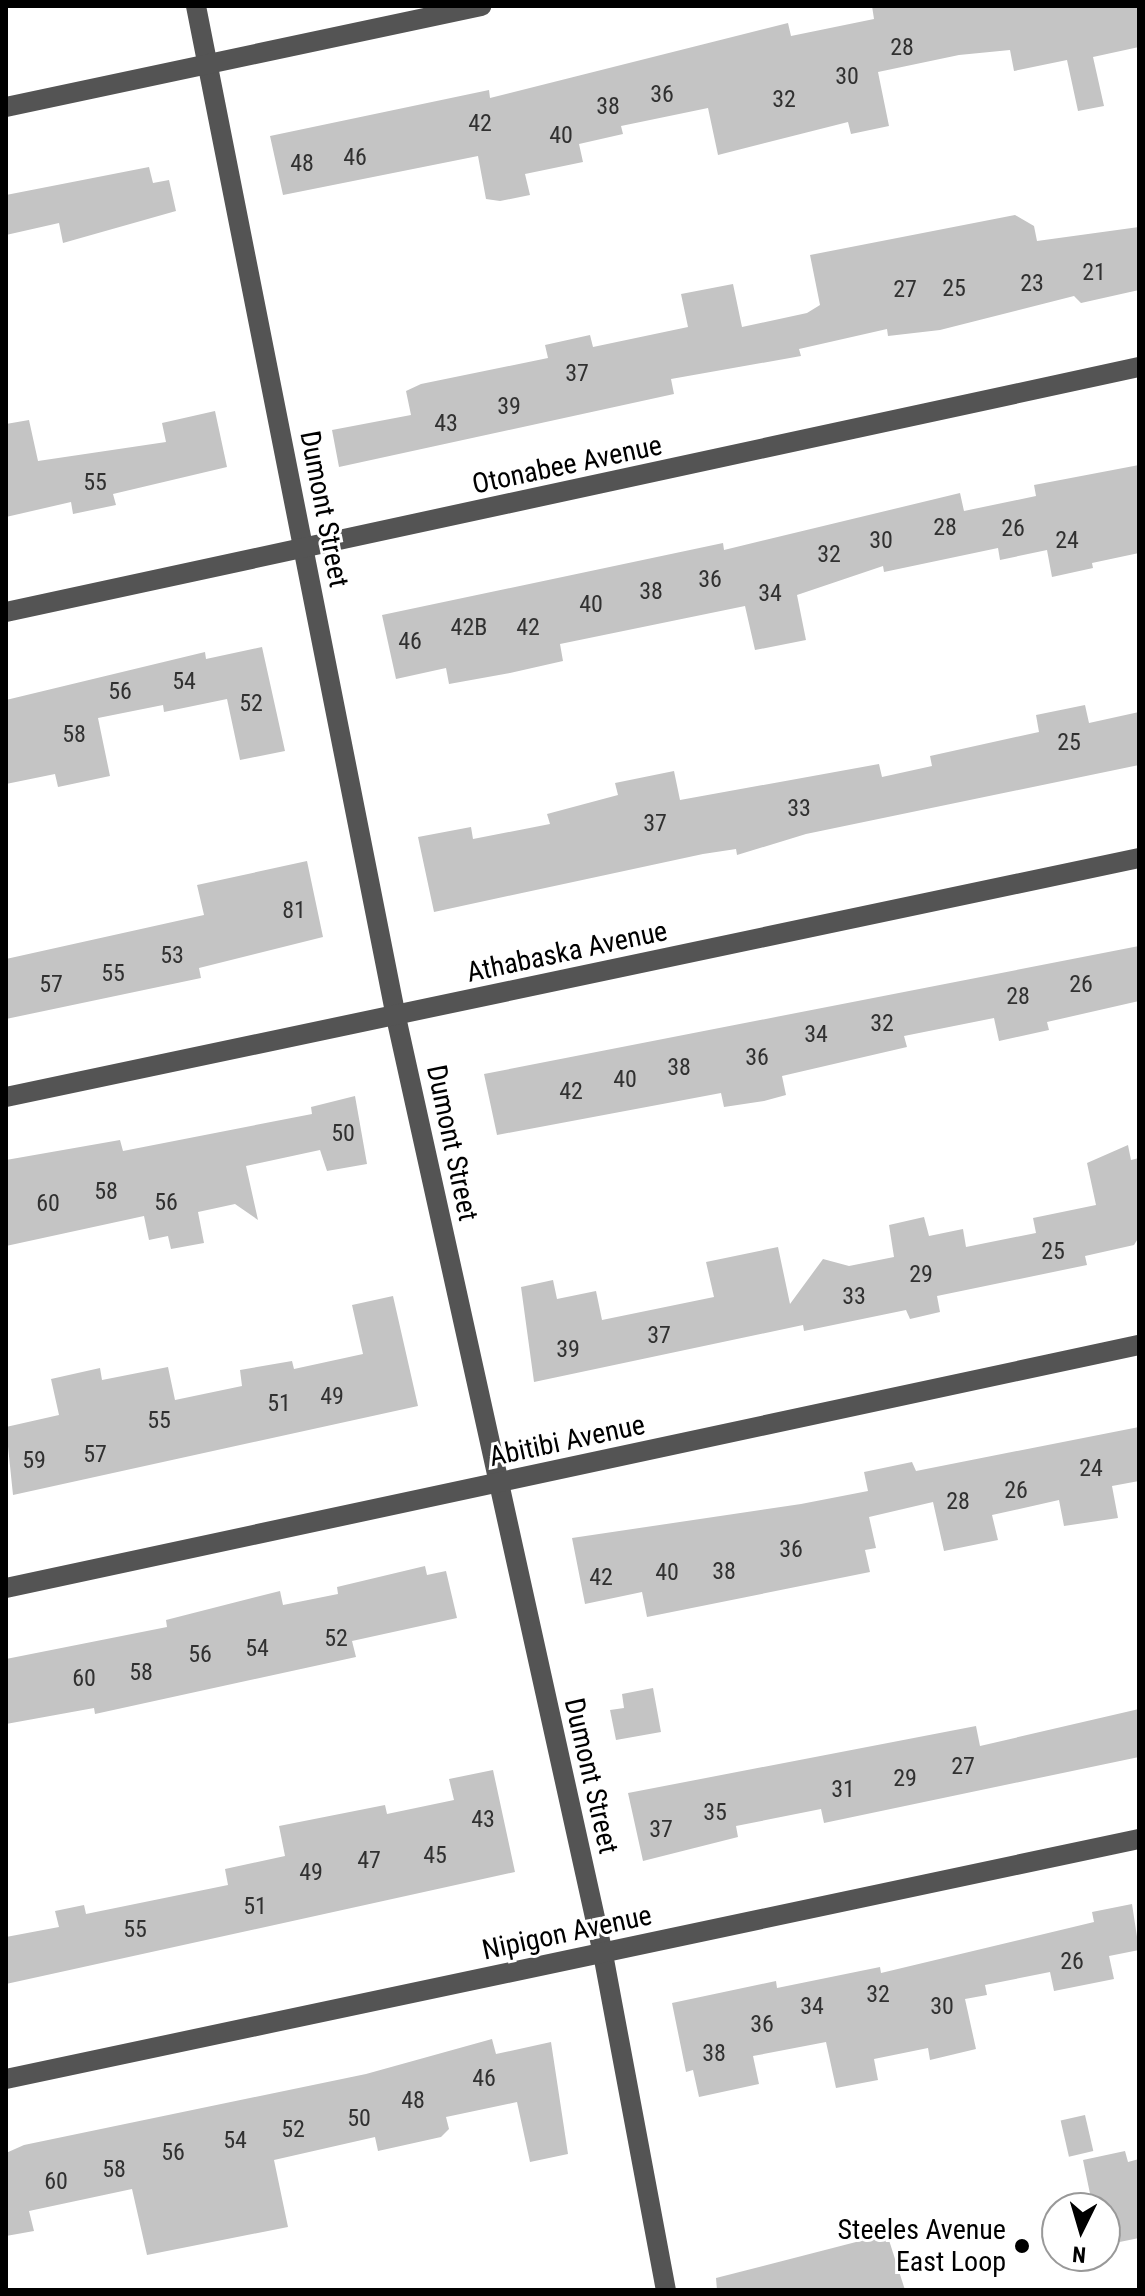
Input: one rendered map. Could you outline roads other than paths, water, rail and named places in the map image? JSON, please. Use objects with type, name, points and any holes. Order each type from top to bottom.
[{"type":"street","name":"Dumont Street","points":[[196,6],[396,1017],[603,1954],[666,2290]]},
{"type":"street","points":[[6,107],[209,61],[481,6]]},
{"type":"street","name":"Otonabee Avenue","points":[[6,612],[303,552],[1139,367]]},
{"type":"street","name":"Athabaska Avenue","points":[[6,1097],[1139,858]]},
{"type":"street","name":"Abitibi Avenue","points":[[6,1588],[1139,1345]]},
{"type":"street","name":"Nipigon Avenue","points":[[6,2079],[1139,1839]]},
{"type":"place","name":"Steeles Avenue East Loop","points":[[1022,2246]]}]
